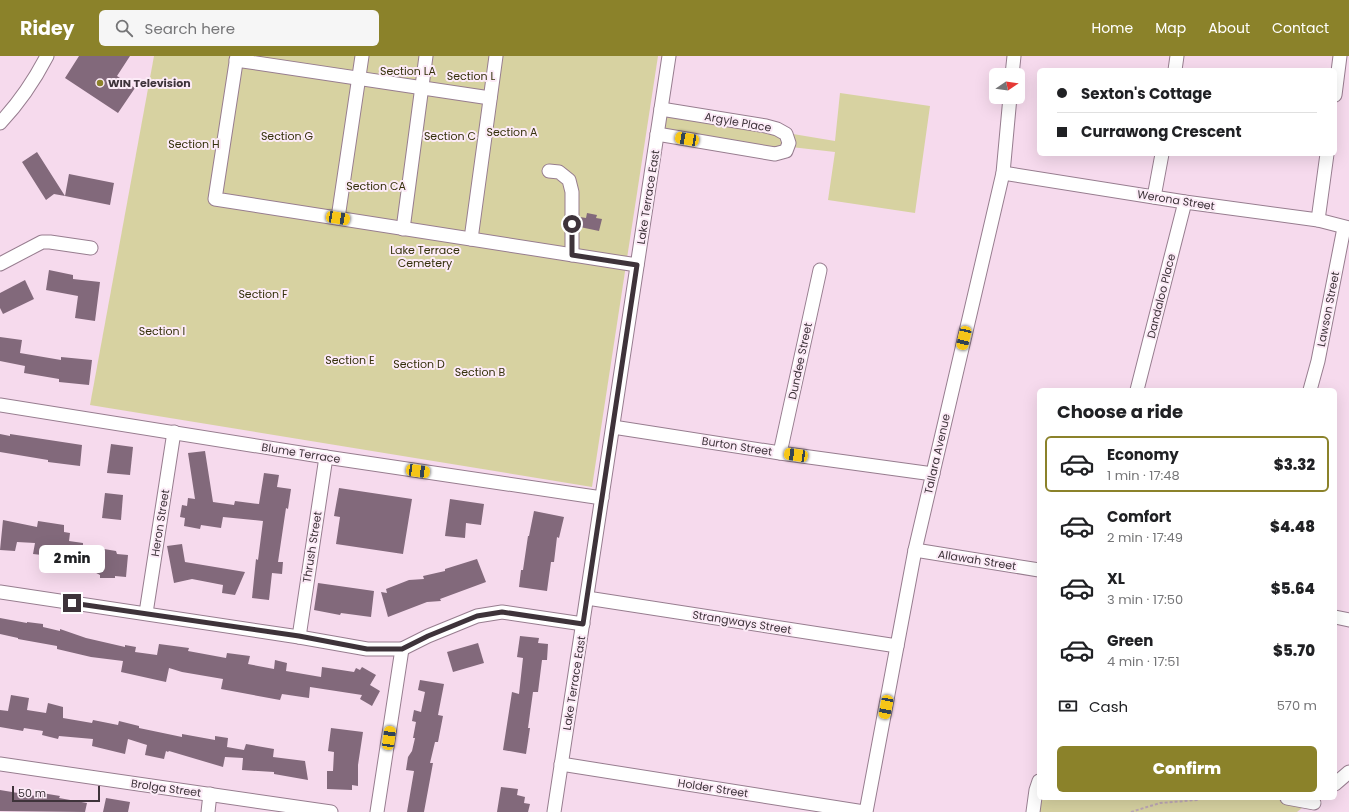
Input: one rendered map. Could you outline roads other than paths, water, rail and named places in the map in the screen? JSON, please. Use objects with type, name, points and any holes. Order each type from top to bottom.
[{"type":"street","points":[[0,123],[23,97],[47,56]]},
{"type":"street","points":[[338,218],[362,56]]},
{"type":"street","points":[[403,229],[426,56]]},
{"type":"street","points":[[471,239],[496,56]]},
{"type":"street","name":"Lake Terrace East","points":[[554,812],[588,598],[669,56]]},
{"type":"street","points":[[1013,68],[1014,56]]},
{"type":"street","points":[[1175,68],[1178,56]]},
{"type":"street","points":[[1337,79],[1340,56]]},
{"type":"street","points":[[490,98],[236,58],[215,199],[637,265]]},
{"type":"street","name":"Tallara Avenue","points":[[865,812],[915,550],[1003,174],[1009,104]]},
{"type":"street","name":"Argyle Place","points":[[657,134],[775,154],[786,151],[789,143],[786,134],[777,129],[766,126],[661,109]]},
{"type":"street","points":[[1154,197],[1162,156]]},
{"type":"street","points":[[1318,220],[1327,156]]},
{"type":"street","points":[[549,171],[559,172],[569,180],[572,192],[572,255]]},
{"type":"street","name":"Werona Street","points":[[1003,174],[1186,202],[1318,220],[1347,228]]},
{"type":"street","name":"Dandaloo Place","points":[[1138,388],[1186,202]]},
{"type":"street","name":"Lawson Street","points":[[1311,388],[1347,228]]},
{"type":"street","points":[[0,264],[42,242],[91,248]]},
{"type":"street","name":"Dundee Street","points":[[780,453],[820,270]]},
{"type":"street","name":"Blume Terrace","points":[[0,405],[326,457],[602,498]]},
{"type":"street","name":"Burton Street","points":[[613,427],[780,453],[933,474]]},
{"type":"street","name":"Heron Street","points":[[146,613],[174,432]]},
{"type":"street","name":"Thrush Street","points":[[299,636],[326,457]]},
{"type":"street","name":"Allawah Street","points":[[915,550],[1037,570]]},
{"type":"street","points":[[0,592],[299,636],[367,649],[402,649],[428,636],[477,616],[489,613],[502,612],[583,624]]},
{"type":"street","name":"Strangways Street","points":[[588,598],[897,646]]},
{"type":"street","points":[[1337,617],[1349,620]]},
{"type":"street","points":[[377,812],[402,649]]},
{"type":"street","name":"Brolga Street","points":[[0,764],[331,812]]},
{"type":"street","name":"Holder Street","points":[[561,764],[843,810],[865,812]]},
{"type":"street","points":[[1337,782],[1349,772]]},
{"type":"street","points":[[1034,812],[1037,787]]},
{"type":"street","points":[[208,812],[210,794]]},
{"type":"street","points":[[1303,812],[1316,800]]},
{"type":"place","name":"WIN Television","points":[[100,83]]},
{"type":"park label","name":"Section LA","points":[[408,71]]},
{"type":"park label","name":"Section L","points":[[471,76]]},
{"type":"park label","name":"Section A","points":[[512,132]]},
{"type":"park label","name":"Section G","points":[[287,136]]},
{"type":"park label","name":"Section C","points":[[450,136]]},
{"type":"park label","name":"Section H","points":[[194,144]]},
{"type":"park label","name":"Section CA","points":[[376,186]]},
{"type":"park label","name":"Lake Terrace Cemetery","points":[[425,256]]},
{"type":"park label","name":"Section F","points":[[263,294]]},
{"type":"park label","name":"Section I","points":[[162,331]]},
{"type":"park label","name":"Section E","points":[[350,360]]},
{"type":"park label","name":"Section D","points":[[419,364]]},
{"type":"park label","name":"Section B","points":[[480,372]]}]
